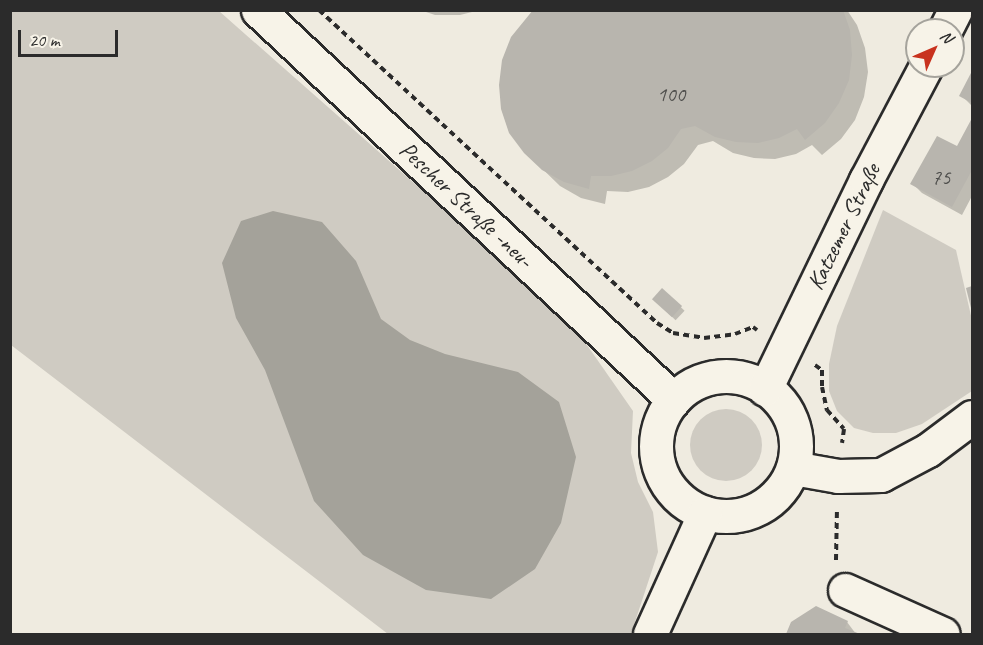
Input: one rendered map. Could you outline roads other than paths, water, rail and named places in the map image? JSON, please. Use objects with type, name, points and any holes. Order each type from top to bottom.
[{"type":"street","name":"Pescher Straße -neu-","points":[[258,10],[674,400]]},
{"type":"street","name":"Katzemer Straße","points":[[765,389],[866,180],[920,78]]},
{"type":"street","points":[[717,377],[751,381],[765,389],[786,410],[796,438],[793,468],[777,495],[758,508],[736,516],[705,513],[676,495],[659,465],[656,448],[658,430],[664,414],[674,400],[702,381],[717,377]]},
{"type":"street","points":[[793,468],[838,476],[881,475],[928,450],[972,417]]},
{"type":"street","points":[[650,634],[705,513]]},
{"type":"street","points":[[845,590],[943,634]]}]
